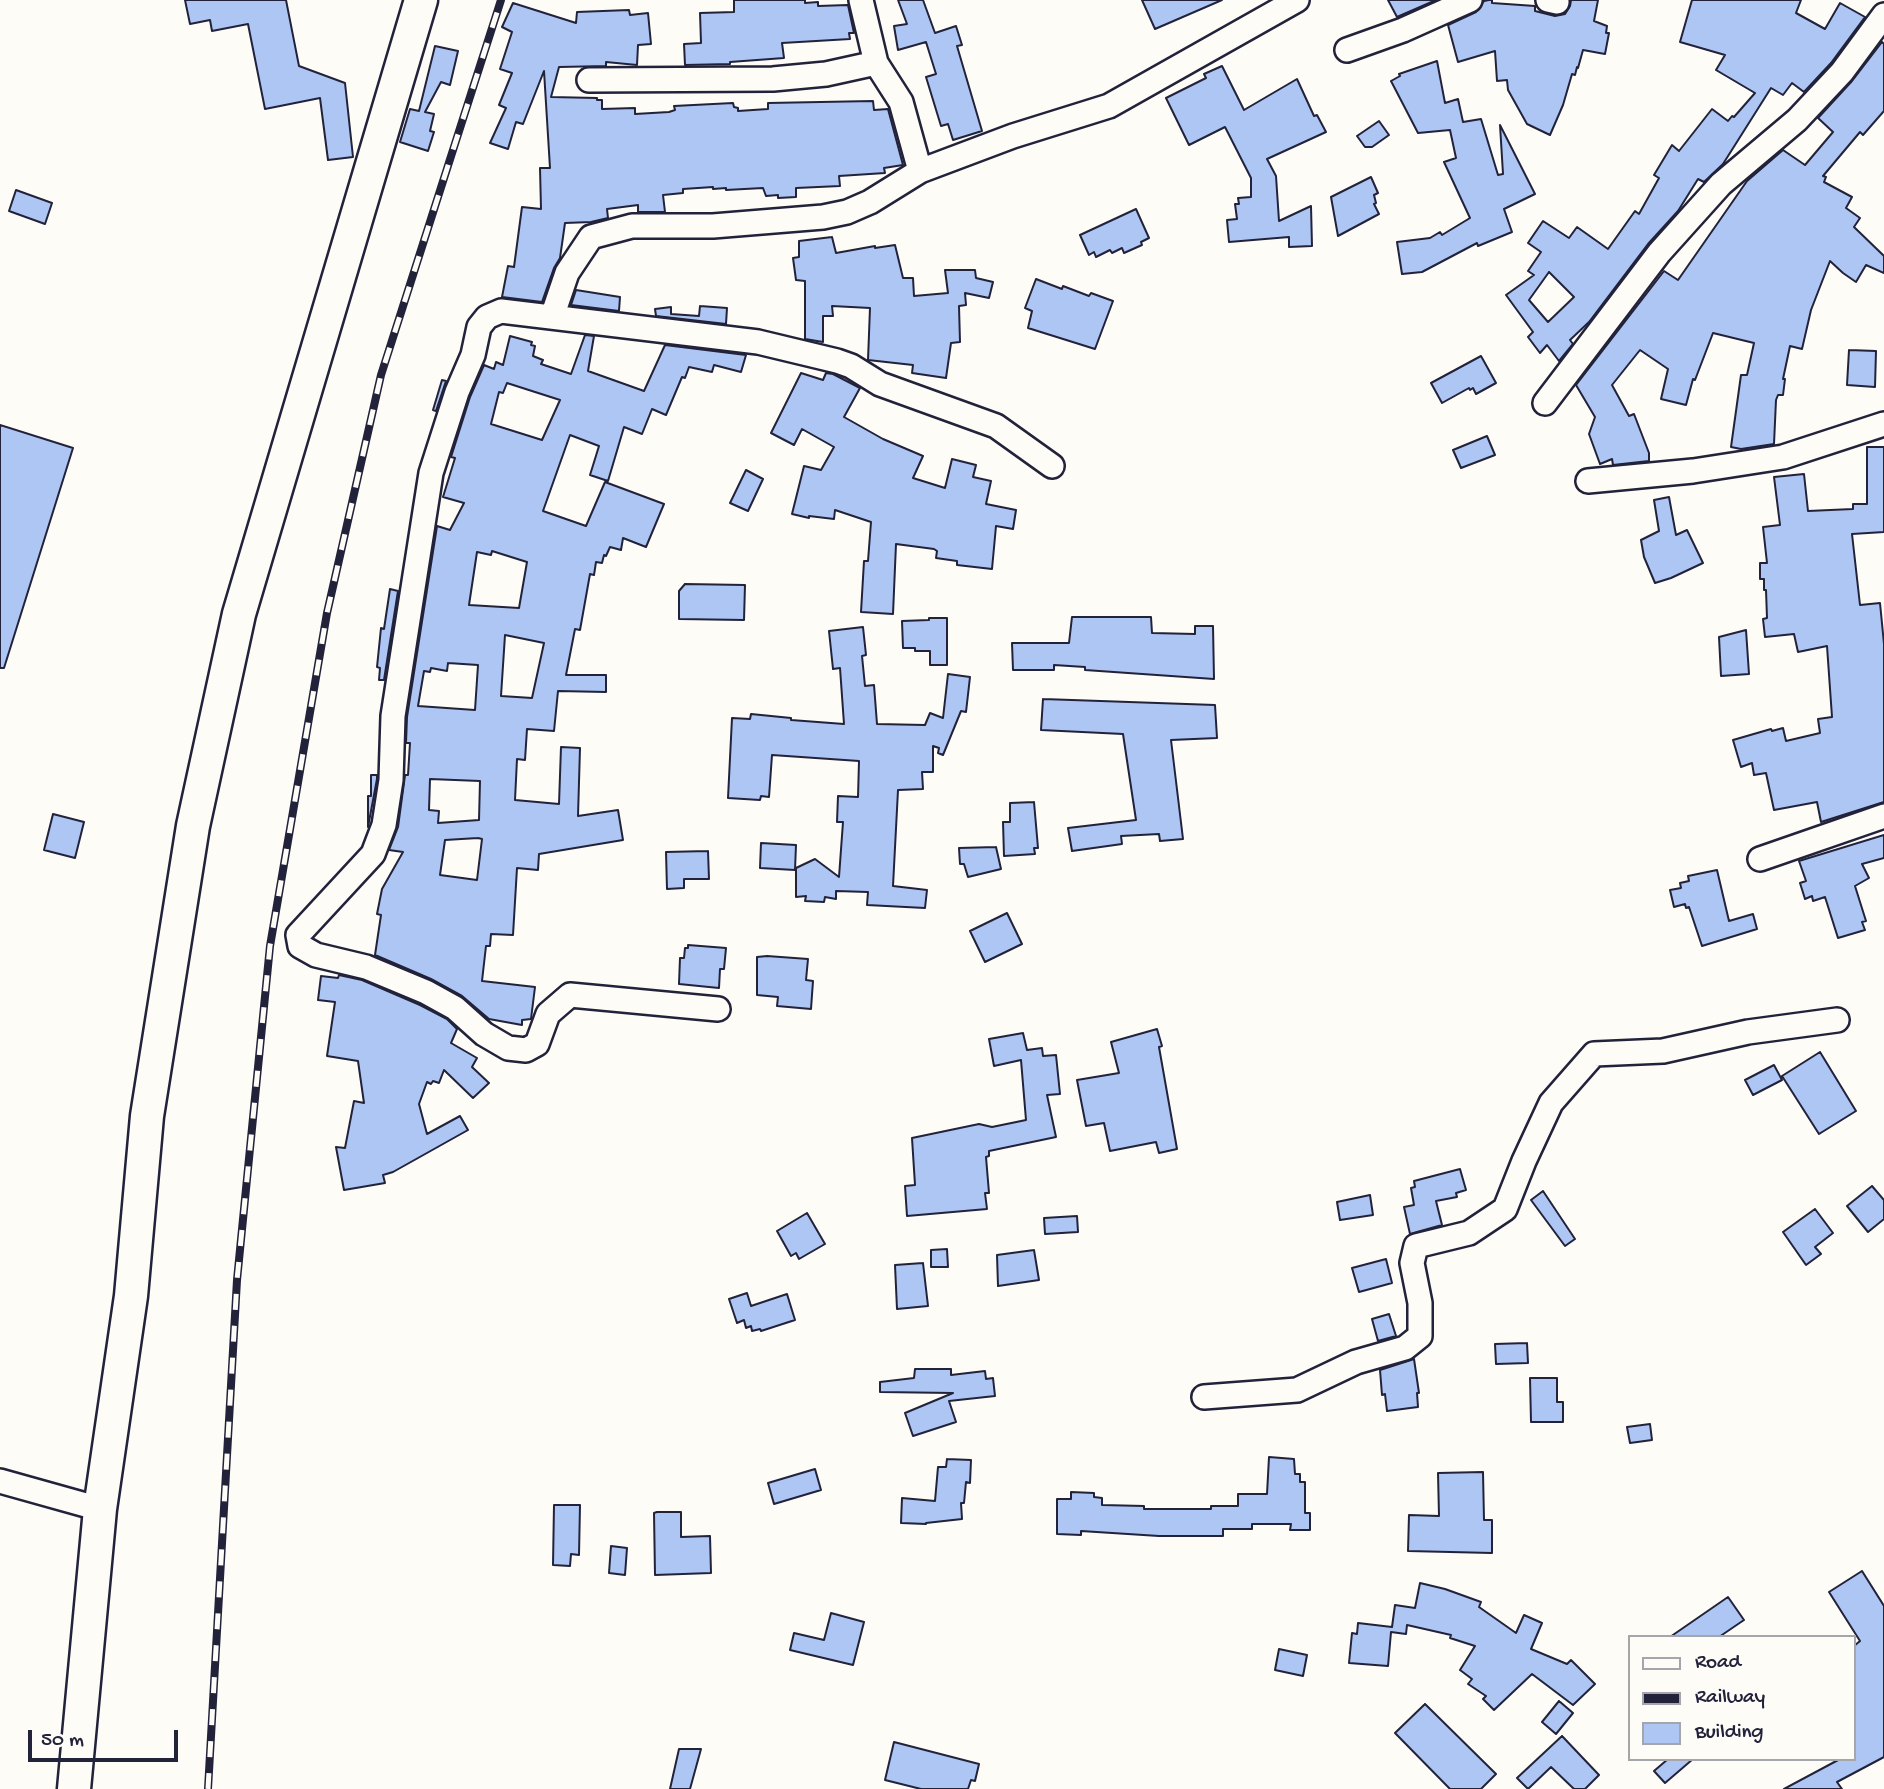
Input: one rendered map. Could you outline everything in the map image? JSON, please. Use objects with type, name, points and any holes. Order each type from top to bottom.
[{"type":"main road","points":[[74,1789],[100,1509],[131,1296],[147,1116],[193,825],[239,614],[421,0]]},
{"type":"street","points":[[862,0],[876,63],[901,102],[920,171]]},
{"type":"street","points":[[552,317],[567,273],[592,237],[632,226],[713,226],[823,217],[847,212],[870,202],[920,171],[1013,136],[1109,106],[1297,0]]},
{"type":"street","points":[[1347,50],[1404,30],[1470,0]]},
{"type":"street","points":[[1545,403],[1659,253],[1721,184],[1797,120],[1842,72],[1881,24]]},
{"type":"street","points":[[589,80],[773,79],[827,74],[876,63]]},
{"type":"street","points":[[718,1009],[570,995],[548,1013],[537,1044],[526,1050],[508,1048],[484,1034],[456,1007],[426,992],[366,967],[316,955],[300,946],[298,935],[373,854],[384,825],[391,780],[393,716],[432,473],[457,392],[473,355],[479,327],[487,317],[501,311],[758,342],[837,361],[851,366],[880,384],[996,426],[1052,466]]},
{"type":"street","points":[[1588,481],[1693,471],[1783,457],[1884,424]]},
{"type":"street","points":[[1760,859],[1884,816]]},
{"type":"street","points":[[1204,1397],[1297,1390],[1356,1362],[1405,1348],[1420,1336],[1420,1303],[1412,1263],[1416,1246],[1469,1233],[1505,1209],[1550,1103],[1594,1054],[1663,1051],[1748,1032],[1837,1020]]},
{"type":"street","points":[[0,1481],[100,1509]]},
{"type":"building","points":[[185,0],[286,0],[299,66],[345,83],[353,157],[328,160],[320,98],[265,109],[248,24],[212,31],[210,20],[190,24]]},
{"type":"building","points":[[734,0],[805,0],[805,3],[818,2],[818,6],[848,5],[854,33],[849,33],[850,39],[782,43],[784,58],[730,64],[685,65],[684,44],[701,43],[700,13],[734,12]]},
{"type":"building","points":[[898,0],[923,0],[935,33],[956,26],[962,45],[957,46],[982,131],[953,140],[948,124],[941,126],[926,77],[936,74],[926,42],[898,50],[894,26],[907,24]]},
{"type":"building","points":[[1142,0],[1222,0],[1155,29]]},
{"type":"building","points":[[1388,0],[1436,0],[1397,17]]},
{"type":"building","points":[[1492,0],[1492,3],[1535,6],[1535,11],[1555,16],[1565,14],[1571,0],[1598,0],[1594,21],[1607,26],[1606,33],[1609,33],[1605,54],[1583,50],[1550,135],[1527,124],[1508,90],[1507,80],[1497,81],[1495,51],[1458,62],[1448,25],[1476,12],[1484,1]]},
{"type":"building","points":[[1692,0],[1801,0],[1796,13],[1825,29],[1840,3],[1865,17],[1831,63],[1804,92],[1792,83],[1783,95],[1771,88],[1723,164],[1704,182],[1698,179],[1678,211],[1648,244],[1589,322],[1570,340],[1573,344],[1559,361],[1547,345],[1540,353],[1528,337],[1533,332],[1506,295],[1534,275],[1528,271],[1541,252],[1528,243],[1543,221],[1569,238],[1577,227],[1608,249],[1635,211],[1639,214],[1659,178],[1654,175],[1672,145],[1679,151],[1712,109],[1728,121],[1755,93],[1716,70],[1725,55],[1680,42]],"holes":[[[1549,272],[1574,297],[1548,322],[1529,300]]]},
{"type":"building","points":[[513,3],[576,23],[577,12],[629,10],[630,15],[648,13],[651,44],[638,45],[637,65],[606,62],[606,66],[559,67],[551,97],[597,98],[602,100],[602,109],[635,108],[635,114],[669,112],[675,110],[674,106],[733,103],[738,111],[768,109],[768,103],[873,101],[874,110],[888,109],[903,165],[884,168],[885,173],[839,176],[840,186],[796,188],[796,197],[766,196],[763,188],[726,190],[713,187],[683,189],[683,193],[663,195],[665,212],[638,212],[638,205],[607,209],[608,218],[565,223],[560,258],[542,302],[502,297],[508,266],[514,267],[522,207],[541,209],[540,168],[550,168],[544,71],[523,124],[516,122],[508,149],[490,143],[506,108],[499,105],[512,73],[500,69],[512,32],[502,27]]},
{"type":"building","points":[[1882,42],[1884,111],[1863,135],[1860,132],[1823,176],[1826,177],[1824,182],[1852,197],[1846,208],[1860,218],[1854,227],[1884,256],[1884,273],[1866,265],[1856,282],[1830,261],[1811,310],[1802,349],[1790,346],[1783,379],[1783,395],[1778,395],[1776,400],[1774,444],[1741,449],[1731,447],[1741,375],[1747,375],[1754,343],[1713,333],[1695,380],[1693,379],[1686,405],[1661,399],[1668,369],[1640,350],[1612,385],[1629,416],[1634,414],[1649,453],[1649,461],[1613,465],[1612,459],[1600,464],[1589,434],[1595,417],[1576,385],[1664,271],[1678,280],[1747,181],[1783,150],[1805,165],[1833,132],[1818,118],[1852,81]]},
{"type":"building","points":[[435,46],[458,51],[450,85],[441,82],[425,112],[434,114],[430,131],[434,132],[428,151],[400,142],[410,109],[419,111]]},
{"type":"building","points":[[1437,61],[1445,103],[1458,99],[1463,122],[1481,119],[1498,175],[1503,174],[1500,125],[1535,194],[1504,209],[1512,232],[1478,246],[1477,243],[1422,272],[1402,274],[1397,242],[1430,238],[1440,232],[1442,235],[1470,218],[1444,162],[1456,158],[1450,130],[1418,133],[1391,81],[1400,76],[1399,74]]},
{"type":"building","points":[[1222,66],[1244,110],[1297,79],[1314,116],[1317,115],[1326,132],[1267,159],[1276,176],[1279,221],[1311,206],[1312,246],[1289,247],[1289,237],[1229,242],[1227,220],[1237,219],[1235,204],[1239,204],[1238,198],[1251,197],[1251,178],[1225,127],[1189,145],[1166,98],[1206,78],[1204,74]]},
{"type":"building","points":[[1379,121],[1389,135],[1372,147],[1365,147],[1357,136]]},
{"type":"building","points":[[1371,177],[1378,193],[1374,195],[1374,204],[1379,214],[1338,236],[1331,197]]},
{"type":"building","points":[[16,190],[52,203],[45,224],[9,211]]},
{"type":"building","points":[[1136,209],[1149,238],[1141,242],[1142,245],[1124,253],[1122,248],[1096,257],[1094,252],[1089,255],[1080,235]]},
{"type":"building","points":[[832,237],[836,253],[895,245],[903,278],[913,278],[914,296],[948,293],[945,270],[975,270],[976,278],[993,282],[989,298],[965,293],[966,305],[959,306],[960,342],[951,343],[946,378],[912,373],[913,365],[868,360],[870,308],[832,306],[833,316],[823,316],[823,342],[805,339],[805,281],[796,280],[793,258],[799,257],[799,241]]},
{"type":"building","points":[[1036,279],[1062,289],[1063,286],[1089,296],[1091,293],[1113,301],[1095,349],[1028,328],[1032,311],[1025,308]]},
{"type":"building","points":[[576,290],[620,297],[619,311],[571,305]]},
{"type":"building","points":[[700,306],[727,308],[726,324],[656,316],[655,309],[671,307],[671,314],[699,316]]},
{"type":"building","points":[[585,335],[594,336],[588,371],[644,391],[665,345],[746,355],[741,372],[714,365],[712,372],[689,367],[666,415],[652,409],[642,434],[624,427],[608,481],[590,475],[599,446],[570,435],[543,511],[586,526],[605,482],[664,504],[646,547],[623,538],[621,550],[610,547],[602,563],[596,562],[594,575],[590,574],[580,630],[575,629],[566,675],[606,675],[606,692],[558,691],[554,731],[527,729],[525,760],[517,759],[515,800],[559,804],[561,747],[580,748],[578,816],[618,810],[623,840],[539,854],[538,870],[517,868],[513,935],[491,934],[490,946],[486,946],[482,981],[535,987],[531,1019],[522,1020],[522,1025],[489,1019],[462,996],[431,979],[375,955],[381,915],[377,914],[382,889],[403,852],[389,850],[398,827],[405,775],[408,775],[410,743],[406,743],[407,717],[437,526],[450,530],[464,503],[443,497],[455,458],[451,457],[470,397],[484,365],[494,369],[496,362],[503,365],[510,336],[532,342],[531,345],[535,346],[533,356],[543,360],[541,364],[571,374]],"holes":[[[507,383],[560,400],[542,440],[491,424],[499,392],[503,393]],[[492,551],[527,562],[519,608],[469,605],[477,552],[491,555]],[[505,635],[544,643],[532,698],[501,696]],[[448,663],[478,665],[475,710],[418,706],[424,671],[430,672],[431,668],[447,671]],[[430,779],[480,781],[479,820],[438,823],[439,811],[429,810]],[[482,839],[477,880],[440,875],[445,840]]]},
{"type":"building","points":[[1849,350],[1876,351],[1875,387],[1847,385]]},
{"type":"building","points":[[1481,356],[1496,383],[1476,394],[1473,388],[1469,388],[1442,403],[1431,383]]},
{"type":"building","points":[[801,373],[823,380],[826,373],[833,374],[860,388],[844,417],[883,439],[923,456],[913,478],[945,488],[952,459],[976,465],[973,477],[991,481],[986,504],[1016,510],[1013,529],[996,526],[992,569],[957,565],[957,561],[936,558],[937,551],[934,549],[896,544],[893,614],[861,612],[864,561],[868,561],[871,522],[835,510],[834,519],[792,514],[804,466],[821,470],[834,447],[802,429],[794,445],[771,433]]},
{"type":"building","points":[[442,380],[446,381],[436,411],[433,410]]},
{"type":"building","points":[[0,425],[73,448],[4,668],[0,668]]},
{"type":"building","points":[[1487,436],[1495,455],[1461,468],[1453,450]]},
{"type":"building","points":[[1867,447],[1884,447],[1884,532],[1852,534],[1860,605],[1880,603],[1884,644],[1884,802],[1821,822],[1817,802],[1774,810],[1766,773],[1754,775],[1752,763],[1741,767],[1733,740],[1783,728],[1786,741],[1820,733],[1818,719],[1832,717],[1827,646],[1798,652],[1794,634],[1765,637],[1763,619],[1767,618],[1766,590],[1764,579],[1760,579],[1760,563],[1767,563],[1763,527],[1780,525],[1774,477],[1804,474],[1808,511],[1853,509],[1853,504],[1867,504]]},
{"type":"building","points":[[746,470],[763,479],[748,511],[730,503]]},
{"type":"building","points":[[1669,497],[1676,535],[1687,530],[1703,563],[1655,583],[1644,557],[1641,540],[1659,531],[1654,500]]},
{"type":"building","points":[[685,584],[745,585],[744,620],[679,619],[679,591]]},
{"type":"building","points":[[390,589],[398,591],[384,680],[379,680],[380,668],[377,667],[381,628],[384,629]]},
{"type":"building","points":[[1072,617],[1151,617],[1152,633],[1195,634],[1195,626],[1213,626],[1214,679],[1085,670],[1085,667],[1054,665],[1054,670],[1013,670],[1012,643],[1069,643]]},
{"type":"building","points":[[947,618],[947,665],[930,665],[930,651],[903,648],[902,621]]},
{"type":"building","points":[[863,627],[865,686],[874,685],[877,724],[925,725],[930,713],[943,718],[948,674],[970,677],[966,712],[961,711],[943,755],[938,753],[939,748],[933,746],[933,772],[922,772],[923,789],[898,790],[893,886],[927,890],[925,908],[867,905],[868,892],[836,891],[836,899],[825,897],[824,902],[805,901],[806,896],[796,897],[796,868],[815,859],[839,877],[843,822],[837,822],[838,796],[858,797],[859,761],[772,755],[769,797],[761,796],[760,800],[728,798],[732,718],[750,719],[751,714],[844,724],[840,668],[833,669],[829,631]]},
{"type":"building","points":[[1746,630],[1749,674],[1721,676],[1719,637]]},
{"type":"building","points":[[1043,699],[1215,705],[1217,738],[1171,740],[1183,839],[1160,841],[1159,834],[1121,836],[1122,844],[1072,851],[1068,828],[1136,820],[1123,734],[1041,730]]},
{"type":"building","points":[[371,775],[377,775],[377,779],[368,827],[368,796],[371,796]]},
{"type":"building","points":[[1034,802],[1038,848],[1034,848],[1035,854],[1004,856],[1003,822],[1010,822],[1010,803]]},
{"type":"building","points":[[53,814],[84,822],[75,858],[44,850]]},
{"type":"building","points":[[1884,835],[1884,858],[1862,864],[1869,878],[1855,886],[1866,921],[1862,922],[1865,930],[1838,938],[1825,897],[1813,901],[1812,896],[1805,899],[1800,883],[1806,881],[1799,861]]},
{"type":"building","points":[[761,843],[796,845],[795,870],[760,868]]},
{"type":"building","points":[[996,847],[1001,869],[968,877],[964,864],[960,864],[959,848]]},
{"type":"building","points":[[708,851],[709,879],[684,879],[684,888],[667,889],[666,852]]},
{"type":"building","points":[[1717,870],[1729,921],[1753,914],[1757,929],[1702,946],[1689,907],[1686,908],[1685,904],[1674,907],[1670,890],[1681,888],[1680,883],[1689,881],[1688,876]]},
{"type":"building","points":[[1007,913],[1022,944],[985,962],[970,931]]},
{"type":"building","points":[[688,945],[726,948],[724,969],[720,969],[719,988],[679,984],[680,958],[684,958]]},
{"type":"building","points":[[757,957],[808,959],[806,980],[813,981],[811,1009],[777,1006],[778,997],[757,995]]},
{"type":"building","points":[[339,975],[362,980],[447,1019],[457,1029],[451,1043],[477,1058],[472,1067],[489,1083],[473,1098],[444,1070],[439,1083],[427,1082],[419,1104],[427,1134],[460,1116],[468,1130],[383,1175],[385,1183],[344,1190],[336,1147],[345,1148],[354,1101],[364,1103],[358,1061],[327,1056],[335,1002],[318,1000],[321,976],[338,978]]},
{"type":"building","points":[[1157,1029],[1162,1046],[1159,1047],[1177,1149],[1159,1153],[1156,1142],[1110,1151],[1104,1123],[1086,1126],[1077,1080],[1119,1073],[1111,1042]]},
{"type":"building","points":[[1023,1033],[1027,1050],[1042,1048],[1043,1056],[1056,1055],[1060,1094],[1047,1095],[1056,1137],[989,1151],[989,1156],[986,1157],[989,1193],[985,1193],[987,1209],[907,1216],[905,1186],[915,1185],[912,1138],[979,1124],[992,1127],[1026,1120],[1021,1060],[994,1066],[989,1039]]},
{"type":"building","points":[[1820,1052],[1856,1111],[1819,1134],[1782,1076]]},
{"type":"building","points":[[1774,1065],[1782,1080],[1753,1095],[1745,1080]]},
{"type":"building","points":[[1460,1169],[1466,1190],[1456,1193],[1457,1197],[1436,1201],[1442,1225],[1410,1234],[1404,1207],[1414,1205],[1411,1188],[1415,1187],[1414,1181]]},
{"type":"building","points":[[1872,1186],[1884,1200],[1884,1219],[1868,1232],[1847,1206]]},
{"type":"building","points":[[1543,1191],[1575,1239],[1565,1246],[1531,1200]]},
{"type":"building","points":[[1370,1195],[1373,1215],[1340,1220],[1337,1202]]},
{"type":"building","points":[[1815,1209],[1833,1233],[1815,1247],[1821,1254],[1806,1265],[1783,1232]]},
{"type":"building","points":[[807,1213],[825,1244],[799,1259],[796,1253],[791,1256],[777,1231]]},
{"type":"building","points":[[1077,1216],[1078,1232],[1045,1234],[1044,1218]]},
{"type":"building","points":[[947,1249],[948,1267],[931,1267],[931,1250]]},
{"type":"building","points":[[1034,1250],[1039,1280],[998,1286],[997,1255]]},
{"type":"building","points":[[1386,1259],[1392,1283],[1359,1292],[1352,1268]]},
{"type":"building","points":[[923,1263],[928,1306],[897,1309],[895,1265]]},
{"type":"building","points":[[747,1293],[751,1306],[787,1294],[795,1320],[761,1331],[752,1331],[751,1326],[746,1328],[744,1320],[737,1323],[729,1299]]},
{"type":"building","points":[[1389,1314],[1396,1336],[1378,1341],[1372,1319]]},
{"type":"building","points":[[1527,1343],[1528,1363],[1496,1364],[1495,1344]]},
{"type":"building","points":[[1414,1359],[1419,1393],[1418,1407],[1387,1411],[1385,1394],[1382,1395],[1380,1370]]},
{"type":"building","points":[[915,1369],[951,1369],[951,1375],[985,1371],[986,1379],[993,1378],[995,1396],[949,1401],[956,1422],[913,1436],[905,1413],[953,1393],[880,1392],[880,1382],[914,1378]]},
{"type":"building","points":[[1530,1378],[1557,1378],[1557,1402],[1563,1402],[1563,1422],[1531,1422]]},
{"type":"building","points":[[1650,1424],[1652,1440],[1630,1443],[1627,1427]]},
{"type":"building","points":[[1269,1457],[1294,1459],[1295,1474],[1300,1474],[1300,1482],[1305,1482],[1305,1513],[1310,1513],[1310,1530],[1290,1530],[1291,1524],[1252,1524],[1252,1529],[1223,1529],[1223,1536],[1159,1536],[1081,1531],[1081,1535],[1057,1534],[1057,1499],[1071,1499],[1071,1492],[1094,1493],[1094,1497],[1102,1498],[1102,1505],[1144,1506],[1144,1509],[1211,1509],[1211,1506],[1238,1506],[1238,1494],[1267,1494]]},
{"type":"building","points":[[947,1459],[971,1460],[970,1483],[966,1482],[964,1503],[961,1503],[962,1519],[926,1524],[901,1523],[902,1498],[935,1501],[938,1467],[946,1467]]},
{"type":"building","points":[[815,1469],[821,1490],[774,1504],[768,1483]]},
{"type":"building","points":[[1483,1472],[1484,1520],[1492,1520],[1492,1553],[1408,1551],[1409,1515],[1439,1516],[1438,1473]]},
{"type":"building","points":[[554,1505],[580,1505],[579,1555],[571,1554],[570,1566],[553,1565]]},
{"type":"building","points":[[681,1512],[681,1537],[710,1536],[711,1573],[655,1575],[654,1513]]},
{"type":"building","points":[[611,1546],[627,1548],[625,1575],[609,1573]]},
{"type":"building","points":[[1862,1571],[1884,1606],[1884,1757],[1837,1782],[1842,1789],[1784,1789],[1836,1761],[1856,1761],[1856,1644],[1860,1641],[1829,1592]]},
{"type":"building","points":[[1420,1583],[1481,1602],[1479,1607],[1516,1633],[1524,1615],[1542,1623],[1531,1649],[1567,1664],[1571,1660],[1595,1684],[1573,1705],[1532,1674],[1494,1710],[1483,1699],[1486,1696],[1468,1684],[1472,1679],[1460,1670],[1475,1646],[1450,1638],[1451,1635],[1407,1625],[1406,1634],[1391,1632],[1388,1666],[1349,1663],[1352,1633],[1357,1634],[1358,1623],[1392,1627],[1395,1605],[1415,1608]]},
{"type":"building","points":[[1728,1597],[1744,1620],[1722,1635],[1673,1635]]},
{"type":"building","points":[[831,1613],[864,1622],[853,1665],[790,1650],[794,1633],[824,1640]]},
{"type":"building","points":[[1279,1649],[1307,1655],[1303,1676],[1275,1670]]},
{"type":"building","points":[[1559,1701],[1573,1713],[1556,1734],[1542,1722]]},
{"type":"building","points":[[1425,1704],[1496,1774],[1481,1789],[1450,1789],[1395,1733]]},
{"type":"building","points":[[1562,1736],[1599,1775],[1585,1789],[1574,1789],[1551,1767],[1528,1789],[1517,1778]]},
{"type":"building","points":[[894,1742],[979,1764],[975,1781],[971,1780],[968,1789],[921,1789],[885,1780]]},
{"type":"building","points":[[679,1749],[701,1749],[690,1789],[670,1789]]},
{"type":"building","points":[[1666,1761],[1691,1761],[1665,1783],[1654,1771]]},
{"type":"railway","points":[[208,1789],[237,1280],[270,946],[327,613],[381,375],[501,0]]}]
